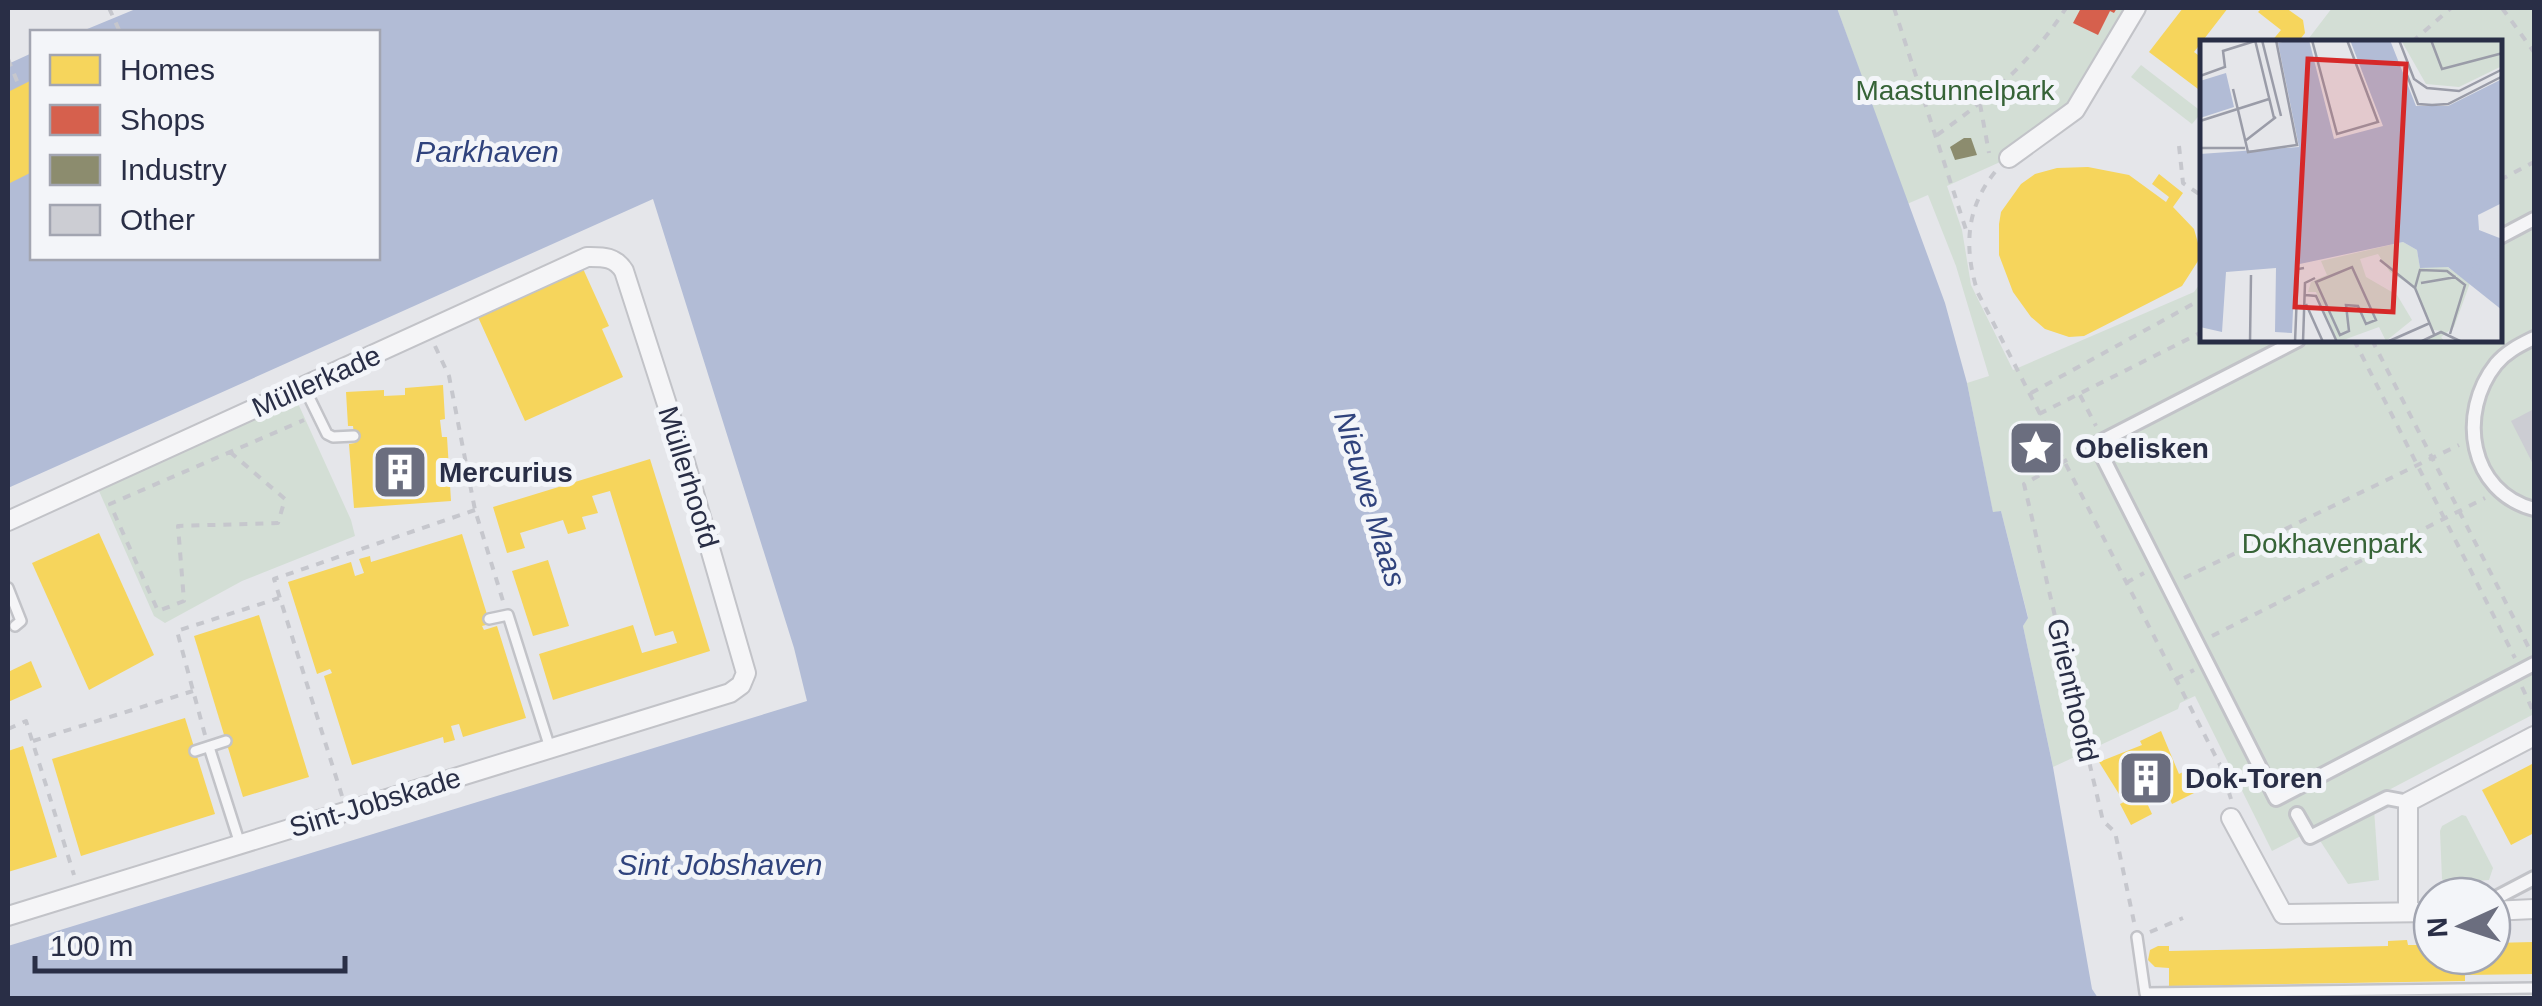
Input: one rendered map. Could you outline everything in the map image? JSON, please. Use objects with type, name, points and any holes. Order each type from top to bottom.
[{"type":"street","points":[[2009,158],[2075,110],[2136,8]]},
{"type":"street","points":[[2502,236],[2534,219]]},
{"type":"street","name":"Müllerkade","points":[[8,521],[587,257],[606,257],[623,269]]},
{"type":"street","name":"Müllerhoofd","points":[[623,269],[745,663],[742,685]]},
{"type":"street","points":[[2534,338],[2510,350],[2490,372],[2477,405],[2473,440],[2498,492],[2534,509]]},
{"type":"street","points":[[2294,342],[2097,437],[2276,799],[2530,664]]},
{"type":"street","name":"Sint-Jobskade","points":[[8,916],[730,693],[742,685]]},
{"type":"street","points":[[2298,814],[2310,837],[2387,798],[2408,802],[2534,736]]},
{"type":"street","points":[[2408,802],[2408,912]]},
{"type":"street","points":[[2232,818],[2283,914],[2412,912]]},
{"type":"lane","points":[[304,387],[330,436],[354,436]]},
{"type":"lane","points":[[8,588],[21,621],[15,626]]},
{"type":"lane","points":[[489,619],[508,616],[550,748]]},
{"type":"lane","points":[[195,751],[226,741]]},
{"type":"lane","points":[[209,746],[240,844]]},
{"type":"lane","points":[[2138,937],[2145,993],[2534,988]]},
{"type":"path","points":[[1894,8],[1968,237],[1970,271],[1978,293],[2220,765],[2230,786],[2232,818]]},
{"type":"path","points":[[1936,134],[1980,104],[2012,75],[2066,8]]},
{"type":"path","points":[[2414,40],[2451,8]]},
{"type":"path","points":[[2502,8],[2534,52]]},
{"type":"path","points":[[8,61],[19,86]]},
{"type":"path","points":[[1980,104],[1993,174]]},
{"type":"path","points":[[2179,146],[2183,184],[2200,195]]},
{"type":"path","points":[[1968,237],[1974,210],[1993,174],[2009,158]]},
{"type":"path","points":[[2502,179],[2534,162]]},
{"type":"path","points":[[2030,394],[2200,300]]},
{"type":"path","points":[[428,331],[449,376],[475,510],[508,616]]},
{"type":"path","points":[[2040,414],[2200,333]]},
{"type":"path","points":[[2355,342],[2446,519],[2530,664]]},
{"type":"path","points":[[2373,342],[2530,664]]},
{"type":"path","points":[[2080,395],[2097,437]]},
{"type":"path","points":[[230,452],[285,499],[278,523],[178,526],[184,601],[158,611],[110,504],[317,414]]},
{"type":"path","points":[[2168,586],[2417,463],[2473,440]]},
{"type":"path","name":"Grienthoofd","points":[[2064,460],[2024,484],[2103,821],[2116,832],[2138,937]]},
{"type":"path","points":[[2197,644],[2498,492]]},
{"type":"path","points":[[346,810],[274,579],[475,510]]},
{"type":"path","points":[[209,746],[177,631],[280,598]]},
{"type":"path","points":[[33,741],[194,691]]},
{"type":"path","points":[[2529,701],[2534,713]]},
{"type":"path","points":[[8,729],[26,722],[80,894]]},
{"type":"path","points":[[2138,937],[2183,918]]},
{"type":"green space","name":"Dokhavenpark","points":[[1837,8],[2136,8],[2094,83],[2009,158],[1947,186],[1962,230],[1971,285],[2013,370],[2194,292],[2200,284],[2200,342],[2502,342],[2502,40],[2308,40],[2332,8],[2534,8],[2534,714],[2272,851],[2195,696],[2180,703],[2178,709],[2053,767],[2023,626],[2028,617],[2001,511],[1993,513],[1967,383],[1989,376],[1956,266],[1928,195],[1907,204]]},
{"type":"green space","points":[[2141,65],[2200,110],[2200,114],[2192,124],[2131,77]]},
{"type":"green space","points":[[296,399],[355,536],[242,581],[165,623],[154,616],[99,491]]},
{"type":"green space","points":[[2374,809],[2379,880],[2348,884],[2319,839]]},
{"type":"green space","points":[[2466,816],[2493,868],[2490,876],[2442,876],[2442,826]]},
{"type":"water","points":[[138,8],[1837,8],[1945,303],[1967,383],[1993,512],[2001,511],[2028,618],[2023,626],[2053,767],[2092,989],[2098,998],[8,998],[8,946],[807,701],[794,648],[653,199],[8,488],[8,64],[30,54],[30,260],[380,260],[380,30],[85,30]]},
{"type":"building: Homes","points":[[2183,8],[2228,8],[2194,52],[2200,52],[2200,90],[2149,52]]},
{"type":"building: Homes","points":[[2262,8],[2286,8],[2303,20],[2305,33],[2300,40],[2273,40],[2281,30],[2258,12]]},
{"type":"building: Homes","points":[[30,81],[30,173],[8,184],[8,92]]},
{"type":"building: Homes","points":[[2088,167],[2129,175],[2166,202],[2169,197],[2152,184],[2159,174],[2183,193],[2173,207],[2194,229],[2200,250],[2198,261],[2182,286],[2084,336],[2069,337],[2045,329],[2013,292],[1999,255],[1999,224],[2001,212],[2021,184],[2035,174],[2057,168]]},
{"type":"building: Homes","points":[[580,262],[609,326],[602,329],[623,377],[525,421],[478,317],[505,304],[502,297]]},
{"type":"building: Homes","name":"Mercurius","points":[[443,385],[445,419],[440,420],[442,437],[447,437],[451,501],[354,508],[349,444],[355,443],[353,426],[348,426],[346,392],[384,390],[384,396],[405,395],[405,388]]},
{"type":"building: Homes","points":[[650,459],[710,651],[553,700],[539,654],[633,625],[642,653],[677,643],[673,631],[655,636],[610,491],[592,496],[598,513],[582,517],[586,529],[568,534],[563,520],[520,533],[525,548],[507,553],[493,507]]},
{"type":"building: Homes","points":[[99,533],[154,655],[89,690],[32,563]]},
{"type":"building: Homes","points":[[462,534],[490,624],[482,626],[484,630],[497,626],[526,718],[463,737],[459,724],[451,726],[455,740],[444,743],[443,737],[352,765],[324,676],[332,673],[330,669],[317,674],[288,582],[351,562],[355,576],[364,573],[359,559],[370,556],[371,562]]},
{"type":"building: Homes","points":[[548,560],[569,626],[533,636],[512,571]]},
{"type":"building: Homes","points":[[259,615],[309,777],[243,797],[194,636]]},
{"type":"building: Homes","points":[[31,661],[42,687],[8,702],[8,672]]},
{"type":"building: Homes","points":[[185,718],[215,814],[81,856],[52,759]]},
{"type":"building: Homes","name":"Dok-Toren","points":[[2161,731],[2179,774],[2183,772],[2194,793],[2172,804],[2167,793],[2147,803],[2152,814],[2131,825],[2120,804],[2124,802],[2099,762],[2142,745],[2140,741]]},
{"type":"building: Homes","points":[[23,746],[57,857],[8,872],[8,751]]},
{"type":"building: Homes","points":[[2534,763],[2534,833],[2511,845],[2482,790]]},
{"type":"building: Homes","points":[[2407,940],[2412,945],[2412,976],[2465,976],[2465,981],[2169,986],[2169,968],[2155,967],[2148,960],[2150,950],[2158,946],[2169,946],[2169,951],[2388,946],[2388,941]]},
{"type":"building: Homes","points":[[2534,942],[2534,974],[2512,974],[2512,943]]},
{"type":"building: Shops","points":[[2081,8],[2117,8],[2114,13],[2110,11],[2098,35],[2073,23]]},
{"type":"building: Industry","points":[[1971,138],[1977,155],[1955,160],[1950,147]]},
{"type":"building: Other","points":[[2534,409],[2534,466],[2511,421]]},
{"type":"place","name":"Obelisken","points":[[2036,448]]},
{"type":"place","name":"Mercurius","points":[[400,472]]},
{"type":"place","name":"Dok-Toren","points":[[2146,778]]},
{"type":"park label","name":"Maastunnelpark","points":[[1955,90]]},
{"type":"water label","name":"Parkhaven","points":[[487,152]]},
{"type":"water label","name":"Nieuwe Maas","points":[[1370,499]]},
{"type":"water label","name":"Sint Jobshaven","points":[[720,865]]}]
